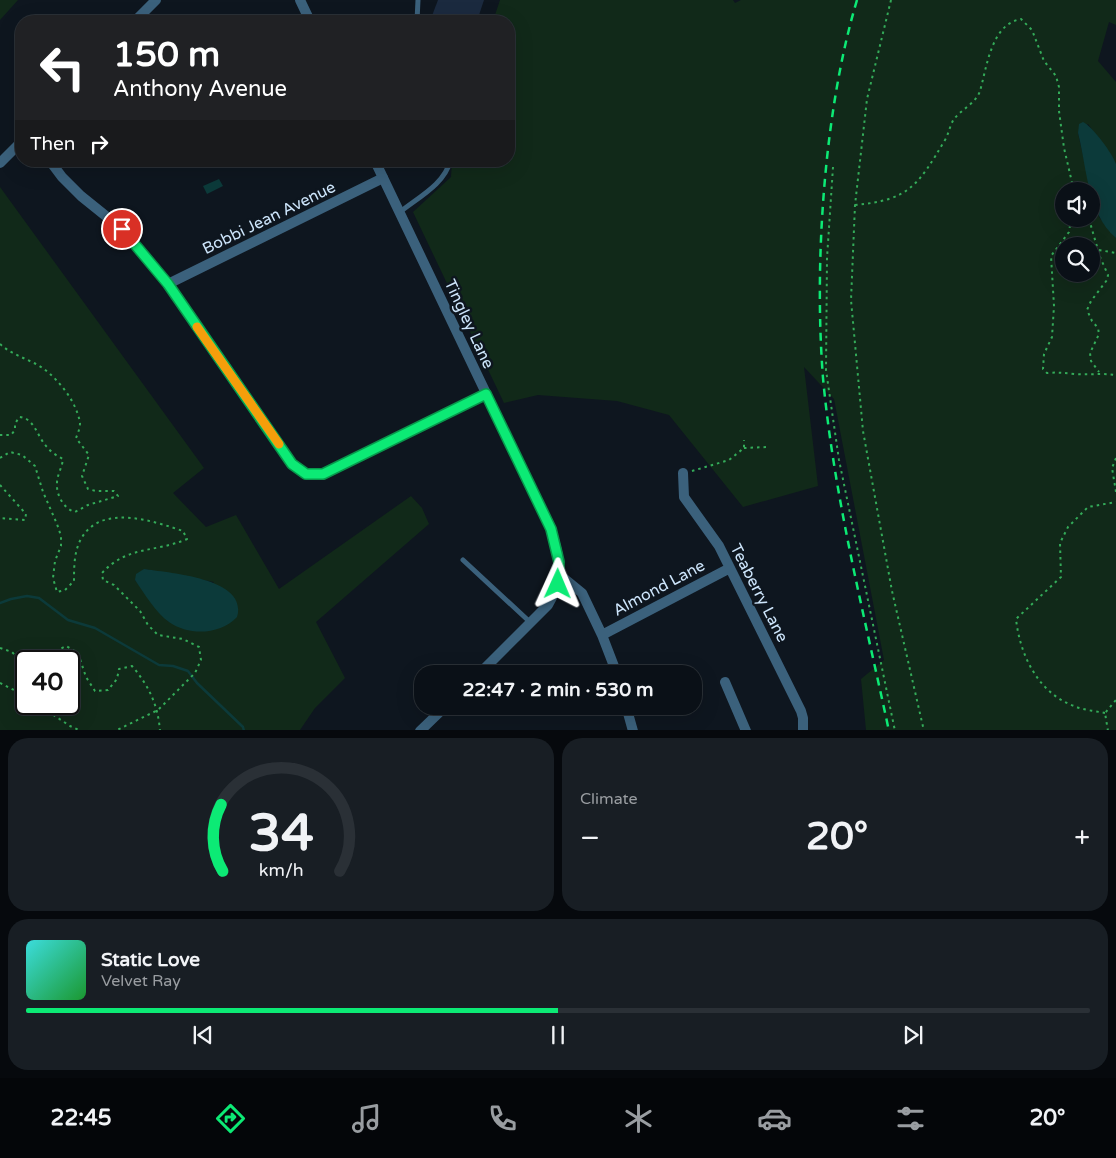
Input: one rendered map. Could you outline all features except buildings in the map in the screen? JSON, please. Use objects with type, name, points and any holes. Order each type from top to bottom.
[{"type":"street","points":[[142,15],[156,0]]},
{"type":"street","points":[[300,0],[307,15]]},
{"type":"street","points":[[0,163],[15,148]]},
{"type":"street","points":[[54,167],[81,196],[122,229],[168,284],[292,464],[306,474],[323,474],[486,394]]},
{"type":"street","name":"Tingley Lane","points":[[377,167],[551,529],[557,549],[560,575],[554,595],[531,624],[488,665]]},
{"type":"street","name":"Bobbi Jean Avenue","points":[[168,284],[382,178]]},
{"type":"street","name":"Teaberry Lane","points":[[683,473],[684,497],[718,546],[730,568],[801,711],[803,730]]},
{"type":"street","name":"Almond Lane","points":[[602,635],[730,568]]},
{"type":"street","points":[[560,575],[582,593],[614,665]]},
{"type":"street","points":[[725,682],[746,730]]},
{"type":"street","points":[[420,730],[436,715]]},
{"type":"street","points":[[629,715],[633,730]]},
{"type":"lane","points":[[417,15],[418,0]]},
{"type":"lane","points":[[400,212],[436,184],[448,171],[449,167]]},
{"type":"lane","points":[[463,560],[531,624]]},
{"type":"path","points":[[891,0],[867,99],[855,205],[851,300],[863,431],[892,591],[924,730]]},
{"type":"path","points":[[855,205],[877,203],[912,189],[946,138],[953,120],[977,97],[988,58],[1005,26],[1021,19],[1032,30],[1044,61],[1056,76],[1059,87],[1059,111],[1064,148],[1072,182]]},
{"type":"path","points":[[833,167],[827,258],[826,370],[841,469],[895,730]]},
{"type":"path","points":[[1071,227],[1070,232],[1051,256],[1054,306],[1052,337],[1044,354],[1042,369],[1046,373],[1077,374],[1099,372],[1116,375]]},
{"type":"path","points":[[1100,250],[1116,254]]},
{"type":"path","points":[[1099,372],[1091,360],[1090,353],[1099,334],[1098,328],[1092,321],[1088,310],[1091,300],[1107,280],[1107,268],[1100,254]]},
{"type":"path","points":[[0,344],[7,350],[43,368],[60,383],[76,410],[80,425],[76,438],[89,455],[82,476],[88,489],[114,491],[118,496],[88,505],[75,512],[69,510],[63,504],[57,483],[63,459],[46,447],[34,425],[26,417],[19,417],[15,430],[11,435],[0,435]]},
{"type":"path","points":[[683,473],[719,464],[739,454],[744,448],[744,440]]},
{"type":"path","points":[[744,448],[767,447]]},
{"type":"path","points":[[0,458],[10,452],[22,455],[34,466],[61,536],[53,578],[57,592],[65,590],[74,581],[75,562],[80,540],[88,530],[104,520],[127,518],[154,522],[183,531],[187,539],[176,544],[130,552],[113,561],[102,572],[103,580],[114,585],[140,611],[148,625],[158,635],[184,639],[199,647],[201,660],[195,673],[158,710],[115,730]]},
{"type":"path","points":[[1116,458],[1112,468],[1116,492]]},
{"type":"path","points":[[0,484],[26,514],[25,520],[17,521],[0,518]]},
{"type":"path","points":[[1104,713],[1073,706],[1040,684],[1018,635],[1016,619],[1061,577],[1060,543],[1068,527],[1088,508],[1116,502]]},
{"type":"path","points":[[58,650],[66,646],[73,650]]},
{"type":"path","points":[[0,648],[12,652],[15,655]]},
{"type":"path","points":[[80,659],[86,677],[95,691],[108,690],[117,680],[119,669],[132,666],[146,681],[158,710],[160,730]]},
{"type":"path","points":[[0,683],[15,690]]},
{"type":"path","points":[[1104,713],[1116,700]]},
{"type":"path","points":[[1104,713],[1108,730]]},
{"type":"path","points":[[54,715],[70,726],[81,730]]},
{"type":"shaded area","points":[[0,0],[18,0],[0,20]]},
{"type":"shaded area","points":[[500,0],[733,0],[735,3],[741,0],[1116,0],[1116,25],[1109,22],[1098,61],[1116,82],[1116,164],[1088,124],[1078,133],[1089,182],[1055,182],[1055,227],[1100,227],[1100,218],[1116,238],[1116,730],[866,730],[861,679],[884,660],[834,399],[804,367],[818,486],[743,507],[669,415],[617,401],[538,395],[504,403],[413,212],[451,177],[452,167],[515,167],[515,15],[495,15]]},
{"type":"shaded area","points":[[1083,122],[1092,129],[1111,154],[1116,164],[1116,238],[1106,228],[1100,218],[1100,182],[1088,182],[1078,133],[1079,124]]},
{"type":"shaded area","points":[[219,179],[223,186],[207,194],[203,186]]},
{"type":"shaded area","points":[[0,187],[204,468],[173,493],[206,527],[236,515],[279,589],[411,496],[422,508],[429,524],[316,622],[345,678],[315,708],[300,730],[0,730]],"holes":[[[144,569],[214,582],[169,622],[135,580]]]},
{"type":"shaded area","points":[[144,569],[188,576],[219,586],[231,594],[237,604],[237,617],[222,627],[204,632],[177,627],[159,613],[135,580],[136,574]]},
{"type":"waterway","points":[[0,603],[27,596],[39,598],[68,620],[95,628],[159,665],[173,666],[188,671],[197,683],[243,727],[244,730]]},
{"type":"railway","points":[[857,0],[846,43],[829,138],[821,237],[821,333],[823,378],[834,467],[889,730]]},
{"type":"slow traffic","points":[[197,327],[279,444]]},
{"type":"route","points":[[122,229],[168,284],[292,464],[306,474],[314,476],[323,474],[486,394],[551,529],[559,562],[560,575],[558,584]]}]
